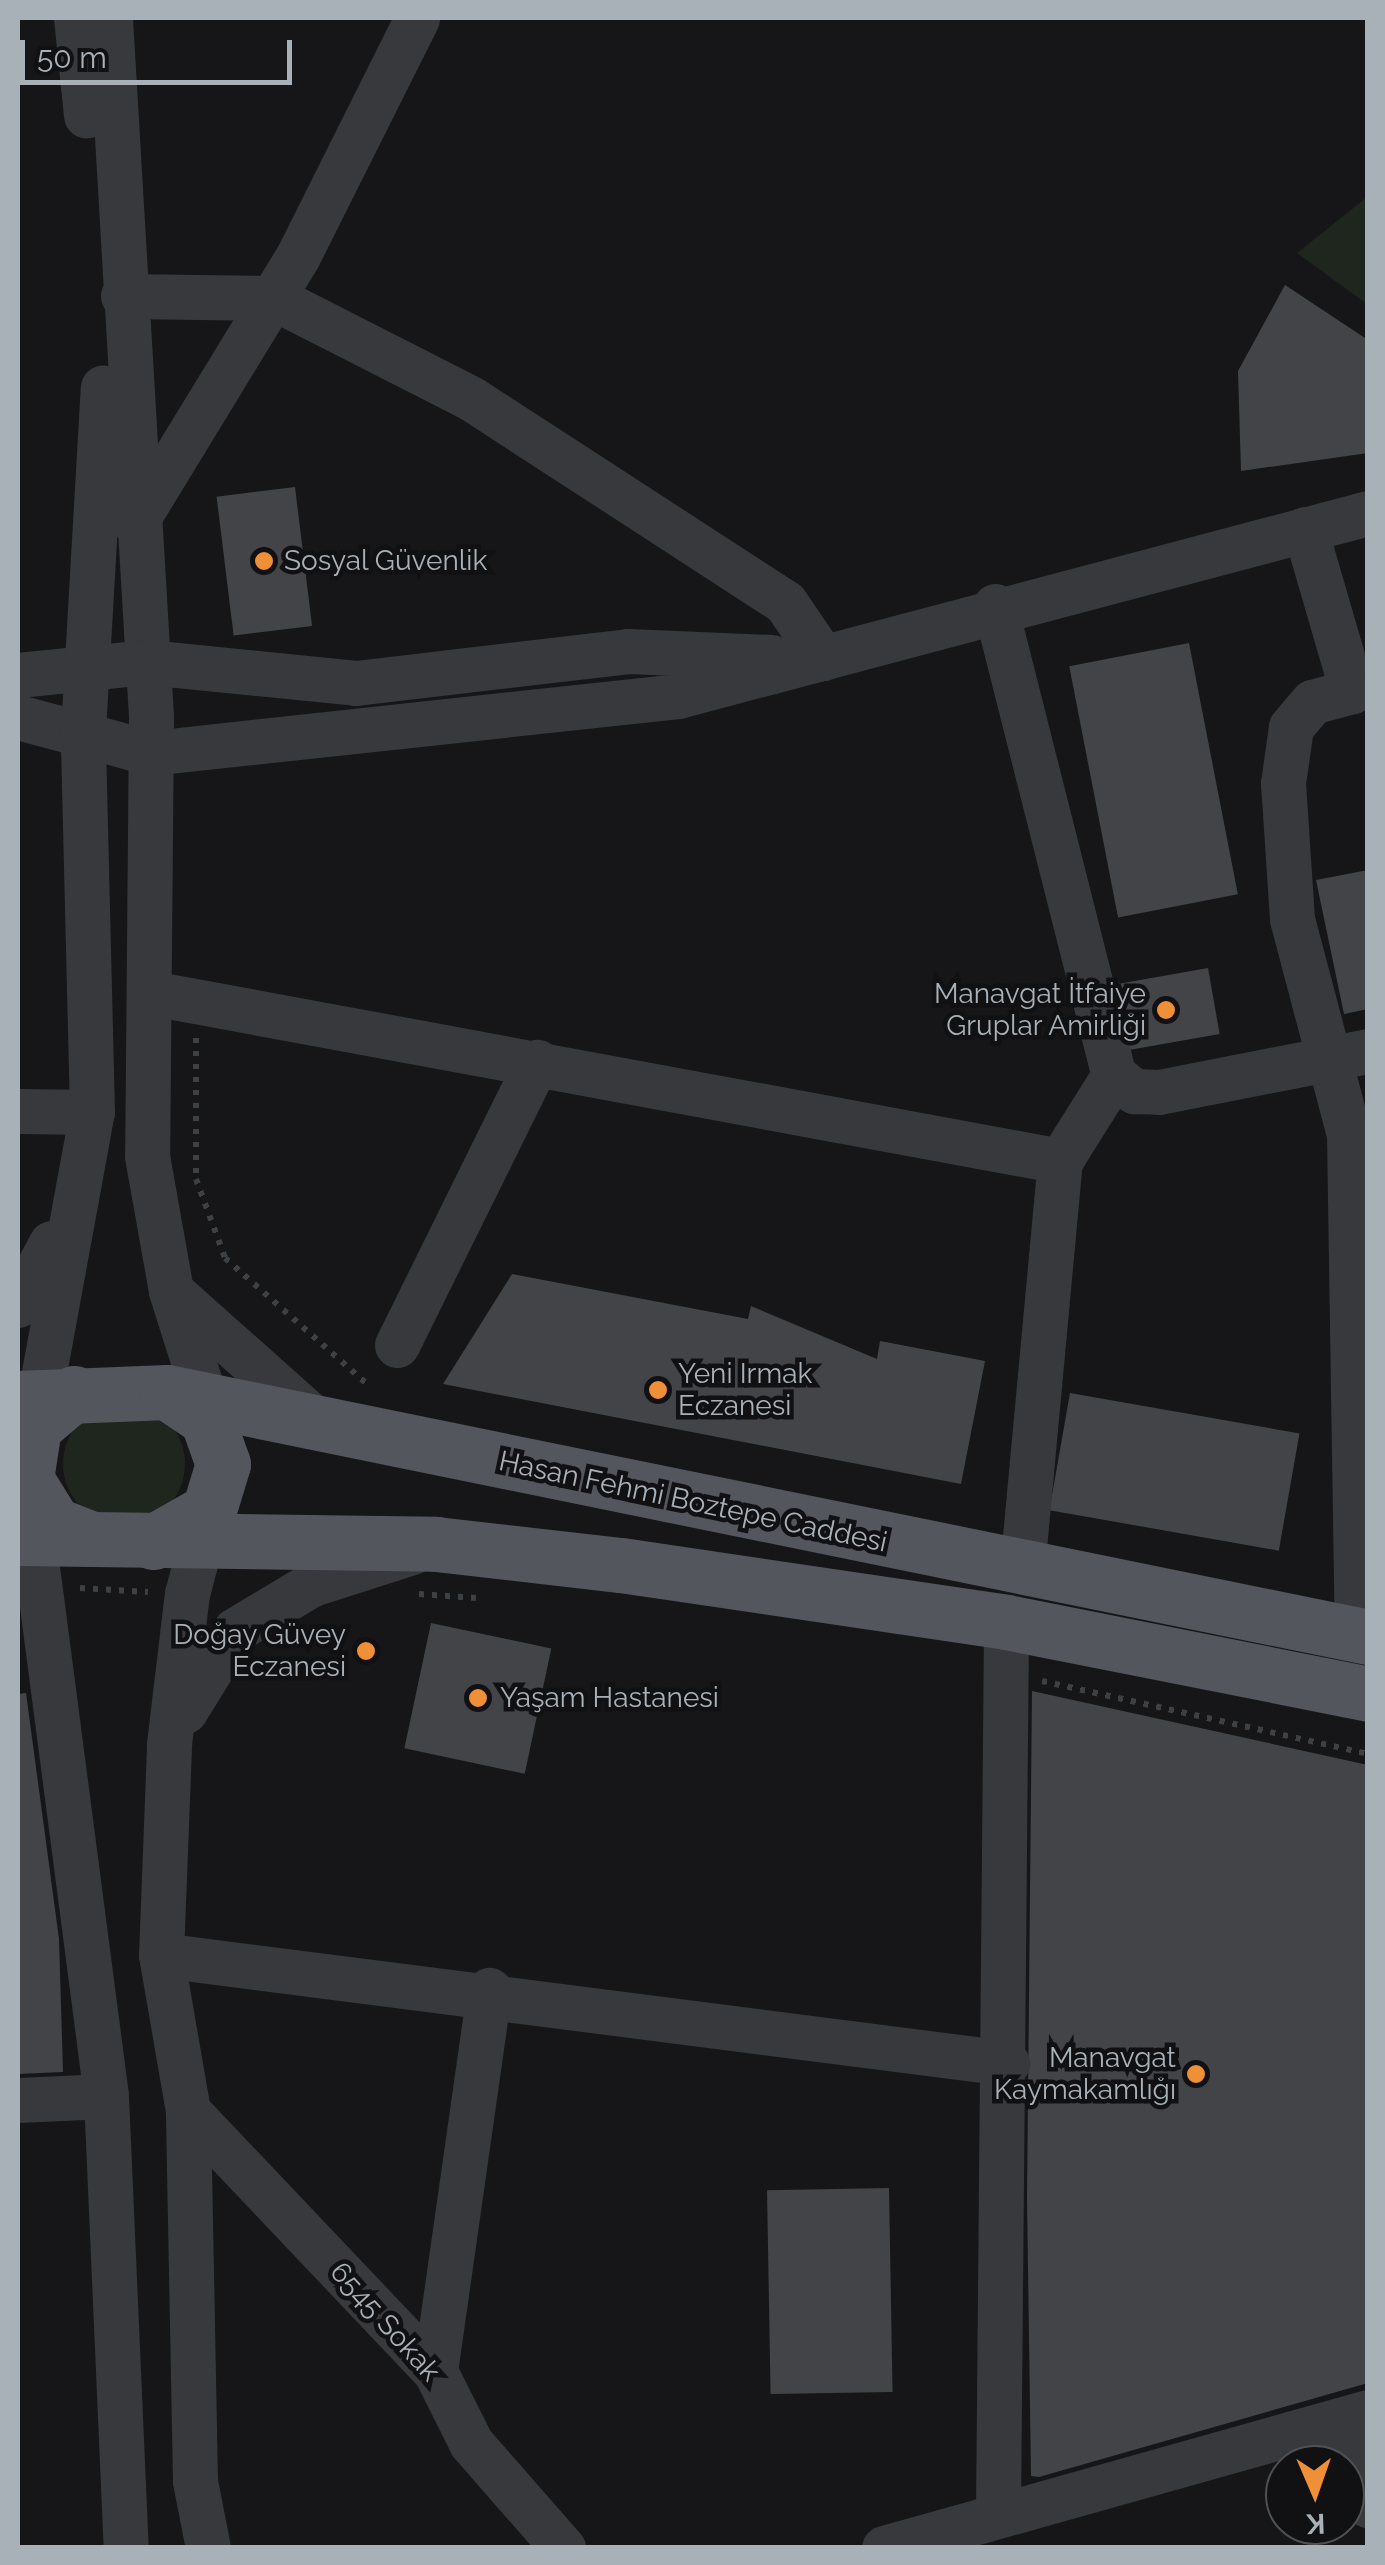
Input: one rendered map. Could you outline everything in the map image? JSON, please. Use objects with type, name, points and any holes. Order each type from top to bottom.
[{"type":"main road","name":"Hasan Fehmi Boztepe Caddesi","points":[[38,1419],[196,1410],[319,1423],[1022,1570],[1362,1635]]},
{"type":"main road","points":[[196,1410],[220,1488],[205,1526]]},
{"type":"main road","points":[[38,1419],[54,1524],[126,1542]]},
{"type":"main road","points":[[25,1538],[126,1542],[205,1526],[436,1544],[1006,1648],[1368,1694]]},
{"type":"street","points":[[76,18],[103,365],[82,731],[92,1112],[38,1419],[25,1538],[65,1760],[106,2096],[126,2548]]},
{"type":"street","points":[[110,18],[134,523],[151,753],[152,993],[147,1156],[196,1410]]},
{"type":"street","points":[[134,523],[274,298],[417,18]]},
{"type":"street","points":[[123,296],[274,298],[472,399],[785,602],[823,658]]},
{"type":"street","points":[[18,717],[82,731],[151,753],[678,696],[823,658],[994,606],[1368,513]]},
{"type":"street","points":[[1305,529],[1360,687],[1312,702],[1291,726],[1283,783],[1292,919],[1326,1065],[1349,1135],[1362,1635]]},
{"type":"street","points":[[994,606],[1114,1075],[1134,1092],[1159,1092],[1326,1065],[1368,1050]]},
{"type":"street","points":[[18,675],[86,662],[147,662],[356,683],[628,651],[823,658]]},
{"type":"street","points":[[152,993],[1060,1161]]},
{"type":"street","points":[[397,1344],[536,1062]]},
{"type":"street","points":[[1022,1570],[1060,1161],[1114,1075]]},
{"type":"street","points":[[18,1111],[92,1112]]},
{"type":"street","points":[[18,1305],[84,1173]]},
{"type":"street","points":[[171,1291],[319,1423]]},
{"type":"street","points":[[205,1526],[169,1744],[161,1955],[188,2111],[210,2542]]},
{"type":"street","points":[[169,1744],[235,1630],[312,1584],[436,1544]]},
{"type":"street","points":[[998,2511],[1007,2063],[1006,1648]]},
{"type":"street","points":[[18,1678],[65,1760]]},
{"type":"street","points":[[161,1955],[490,1990],[1007,2063]]},
{"type":"street","points":[[435,2371],[490,1990]]},
{"type":"street","points":[[18,2100],[106,2096]]},
{"type":"street","name":"6545 Sokak","points":[[188,2111],[435,2371],[471,2444],[563,2548]]},
{"type":"street","points":[[884,2548],[998,2511],[1352,2417],[1368,2505]]},
{"type":"path","points":[[199,1001],[196,1179],[225,1258],[347,1374],[376,1389]]},
{"type":"path","points":[[402,1593],[496,1599]]},
{"type":"path","points":[[1006,1648],[1368,1754]]},
{"type":"shaded area","points":[[1367,197],[1367,304],[1297,253]]},
{"type":"shaded area","points":[[124,1403],[147,1408],[167,1421],[180,1441],[185,1464],[180,1487],[167,1507],[147,1520],[124,1525],[101,1520],[81,1507],[68,1487],[63,1464],[68,1441],[81,1421],[101,1408]]},
{"type":"building","points":[[1285,285],[1368,340],[1368,453],[1241,471],[1238,371]]},
{"type":"building","name":"Sosyal Güvenlik","points":[[295,487],[312,626],[234,636],[217,497]]},
{"type":"building","points":[[1189,643],[1238,894],[1118,918],[1069,666]]},
{"type":"building","points":[[1368,870],[1368,1009],[1344,1014],[1316,880]]},
{"type":"building","name":"Manavgat İtfaiye Gruplar Amirliği","points":[[1208,968],[1220,1034],[1129,1050],[1117,984]]},
{"type":"building","points":[[512,1274],[748,1319],[751,1306],[877,1359],[880,1341],[985,1361],[961,1484],[443,1384]]},
{"type":"building","points":[[1070,1393],[1299,1433],[1279,1551],[1049,1510]]},
{"type":"building","name":"Yaşam Hastanesi","points":[[431,1623],[551,1649],[525,1774],[404,1748]]},
{"type":"building","name":"Manavgat Kaymakamlığı","points":[[1032,1691],[1368,1765],[1368,2383],[1039,2477],[1031,2476],[1027,2198]]},
{"type":"building","points":[[26,1693],[59,1939],[63,2072],[18,2074],[18,1694]]},
{"type":"building","points":[[889,2188],[893,2392],[771,2394],[767,2190]]},
{"type":"place","name":"Sosyal Güvenlik","points":[[264,561]]},
{"type":"place","name":"Manavgat İtfaiye Gruplar Amirliği","points":[[1166,1010]]},
{"type":"place","name":"Yeni Irmak Eczanesi","points":[[658,1390]]},
{"type":"place","name":"Doğay Güvey Eczanesi","points":[[366,1651]]},
{"type":"place","name":"Yaşam Hastanesi","points":[[478,1698]]},
{"type":"place","name":"Manavgat Kaymakamlığı","points":[[1196,2074]]}]
